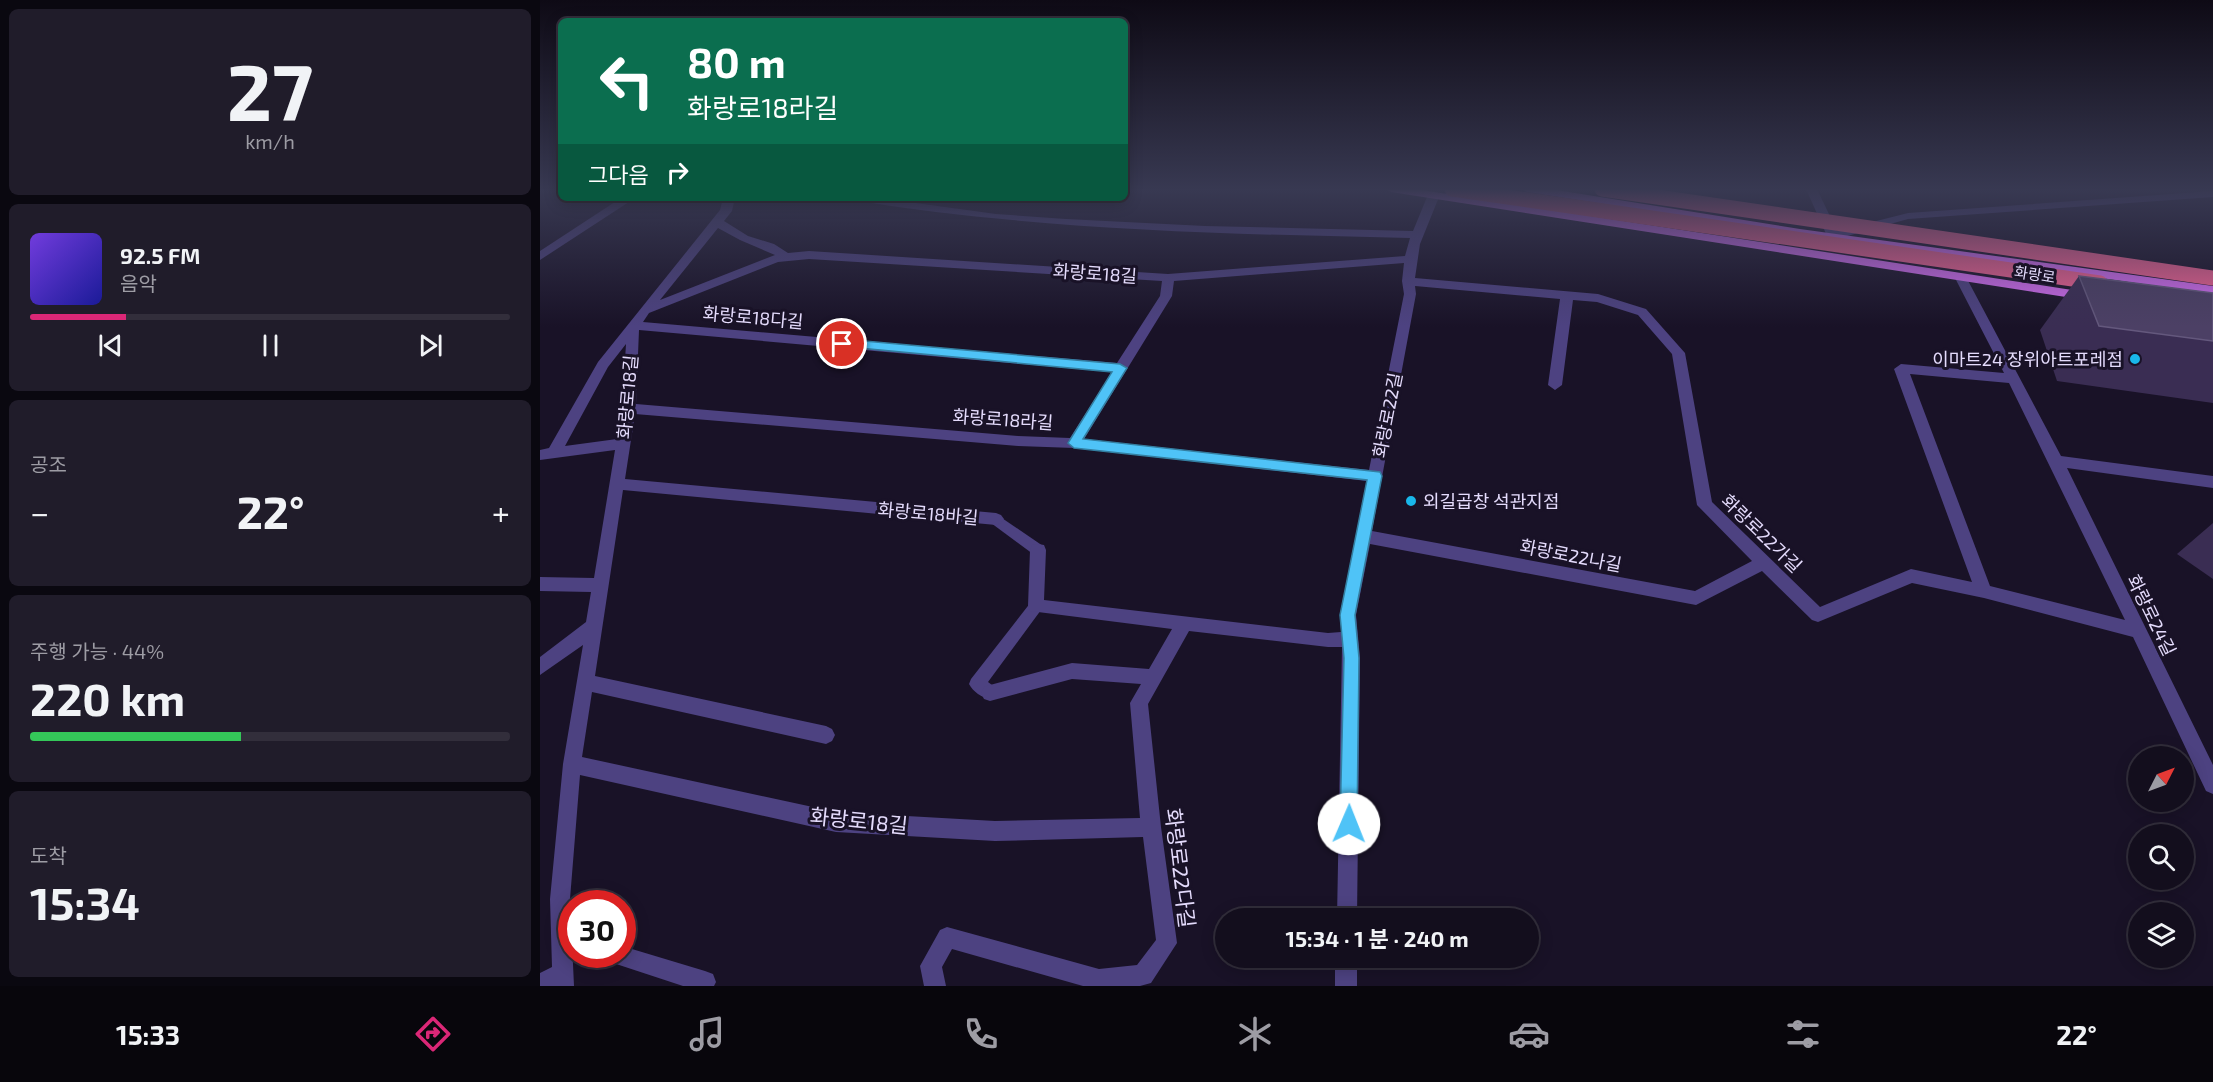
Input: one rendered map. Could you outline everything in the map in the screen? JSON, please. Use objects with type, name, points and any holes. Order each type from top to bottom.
[{"type":"highway","points":[[1767,235],[2213,300]]},
{"type":"highway","points":[[1918,235],[2213,278]]},
{"type":"main road","name":"화랑로","points":[[1681,235],[2098,298]]},
{"type":"main road","name":"화랑로","points":[[1827,235],[2213,290]]},
{"type":"street","points":[[540,256],[572,235]]},
{"type":"street","name":"화랑로18길","points":[[547,454],[603,364],[706,235]]},
{"type":"street","points":[[739,235],[770,247],[786,257]]},
{"type":"street","name":"화랑로22길","points":[[1347,908],[1350,639],[1348,615],[1410,294],[1408,281],[1415,235]]},
{"type":"street","name":"화랑로18길","points":[[645,311],[776,258],[809,255],[1168,278],[1410,259]]},
{"type":"street","points":[[1074,443],[1166,296],[1168,278]]},
{"type":"street","name":"화랑로24길","points":[[1961,278],[2056,461],[2213,785]]},
{"type":"street","name":"화랑로22가길","points":[[1408,281],[1598,298],[1642,312],[1678,353],[1705,505],[1818,615],[1911,576],[1984,591],[2138,631]]},
{"type":"street","points":[[1555,385],[1567,295]]},
{"type":"street","name":"화랑로18길","points":[[561,890],[572,764],[628,408],[633,325]]},
{"type":"street","name":"화랑로18다길","points":[[633,325],[1120,368]]},
{"type":"street","points":[[1984,591],[1901,369],[2013,379]]},
{"type":"street","name":"화랑로18라길","points":[[628,408],[1018,441],[1074,443],[1375,476]]},
{"type":"street","points":[[547,454],[623,444]]},
{"type":"street","points":[[2056,461],[2213,482]]},
{"type":"street","name":"화랑로18바길","points":[[616,484],[996,519]]},
{"type":"street","name":"화랑로22나길","points":[[1363,536],[1696,598],[1764,562]]},
{"type":"street","name":"화랑로18바길","points":[[1036,606],[1038,550]]},
{"type":"street","points":[[540,584],[600,585]]},
{"type":"street","points":[[1036,606],[1328,640],[1350,639]]},
{"type":"street","name":"화랑로22다길","points":[[935,986],[932,966],[947,937],[1099,980],[1143,975],[1167,943],[1151,827],[1140,703],[1184,624]]},
{"type":"street","points":[[540,667],[593,627]]},
{"type":"street","points":[[990,693],[1072,671],[1155,677]]},
{"type":"street","points":[[584,682],[826,735]]},
{"type":"street","name":"화랑로18길","points":[[572,764],[836,822],[995,831],[1151,827]]},
{"type":"street","points":[[636,961],[705,982],[703,986]]},
{"type":"street","points":[[1346,968],[1346,986]]},
{"type":"street","points":[[540,984],[562,980]]},
{"type":"lane","name":"화랑로18바길","points":[[996,519],[1038,550]]},
{"type":"lane","points":[[990,693],[977,684],[1036,606]]},
{"type":"building","points":[[2079,276],[2213,293],[2213,341],[2099,326]]},
{"type":"place","name":"이마트24 장위아트포레점","points":[[2135,359]]},
{"type":"place","name":"외길곱창 석관지점","points":[[1411,501]]},
{"type":"route","points":[[842,344],[1120,368],[1074,443],[1375,476],[1348,615],[1351,658],[1349,824]]}]
